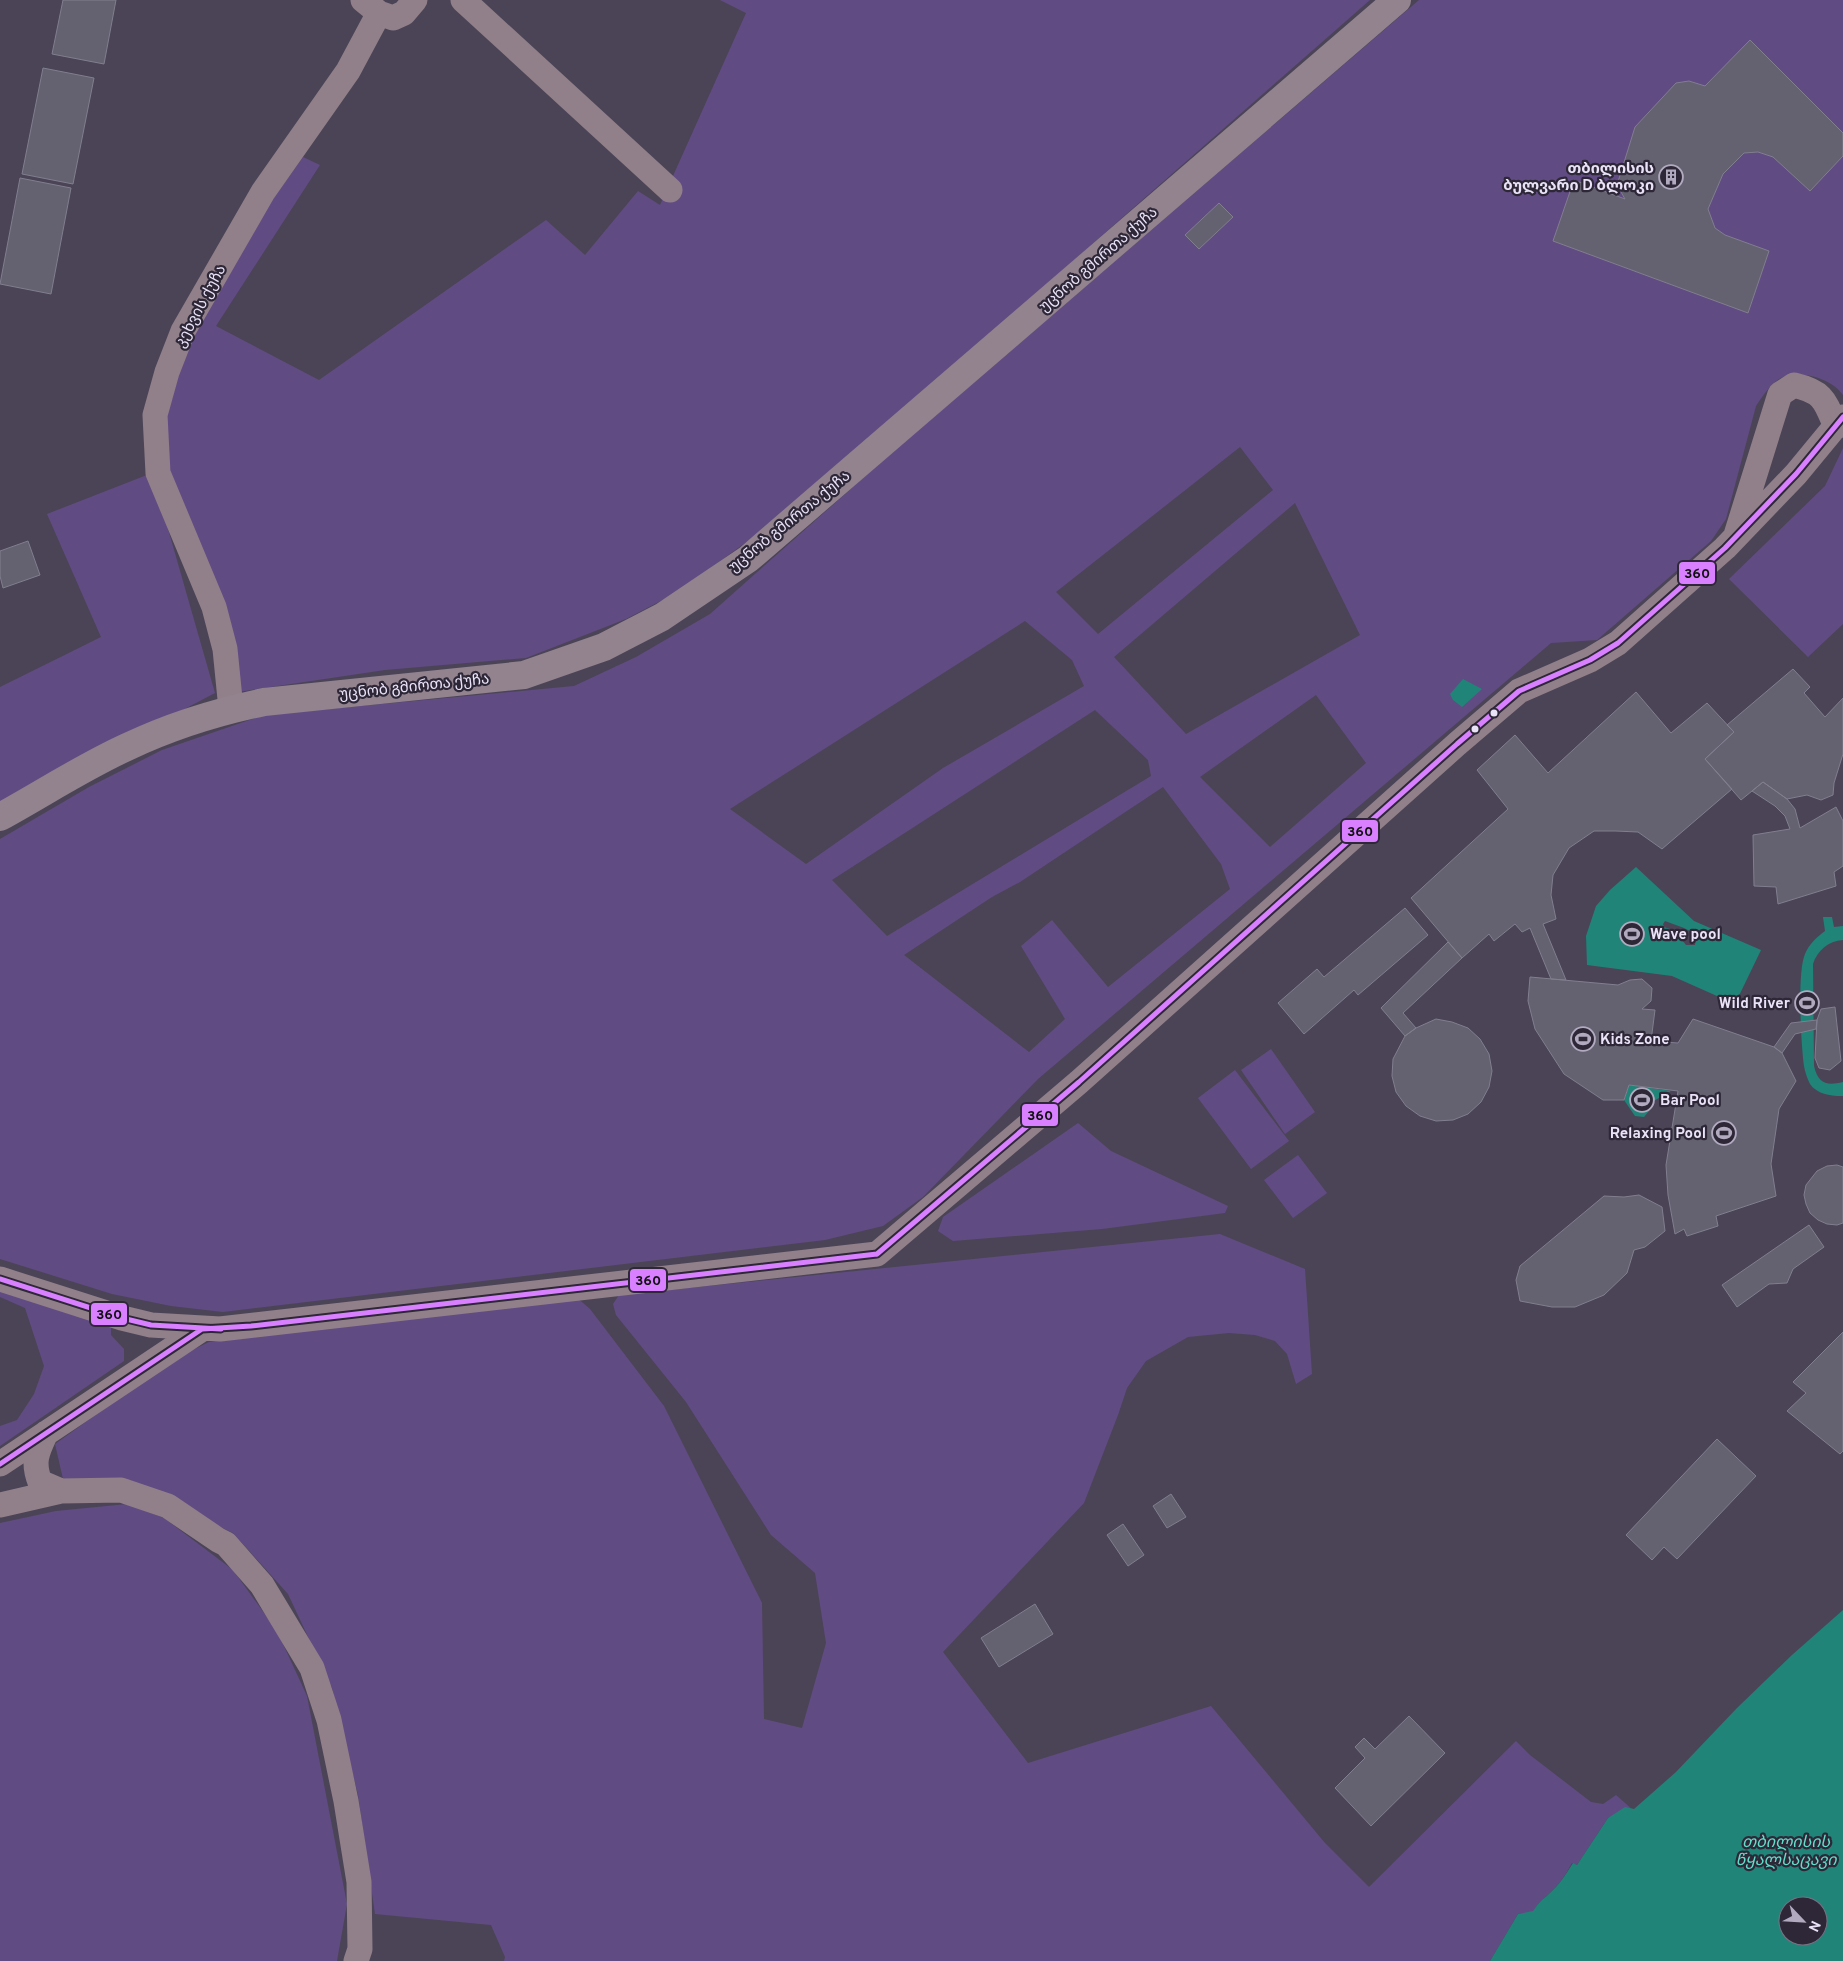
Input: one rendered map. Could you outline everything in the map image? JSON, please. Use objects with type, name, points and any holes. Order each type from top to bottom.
[{"type":"main road","name":"უცნობ გმირთა ქუჩა","points":[[0,818],[125,747],[176,726],[231,708],[264,702],[524,675],[604,647],[662,617],[748,559],[1397,0]]},
{"type":"street","points":[[371,6],[393,18],[404,13],[415,0]]},
{"type":"street","points":[[463,0],[670,190]]},
{"type":"street","name":"კეხვის ქუჩა","points":[[231,708],[225,649],[214,607],[158,473],[155,415],[167,372],[183,332],[263,192],[348,71],[371,6]]},
{"type":"street","points":[[0,1279],[122,1318],[151,1325],[202,1329],[243,1326],[877,1254],[1079,1082],[1294,888],[1519,691],[1590,660],[1618,643],[1735,538],[1796,474],[1840,422],[1824,400],[1810,389],[1794,385],[1780,394],[1735,538]]},
{"type":"street","points":[[122,1318],[141,1338],[143,1346],[137,1372]]},
{"type":"street","points":[[0,1464],[202,1329]]},
{"type":"street","points":[[46,1433],[37,1450],[35,1468],[40,1482],[61,1491]]},
{"type":"street","points":[[0,1505],[61,1491],[121,1490],[168,1506],[226,1544],[262,1585],[312,1668],[331,1727],[346,1801],[359,1882],[360,1948],[356,1961]]},
{"type":"shaded area","points":[[720,0],[1370,0],[785,514],[676,593],[626,619],[526,658],[385,670],[238,692],[166,473],[164,420],[189,342],[260,217],[303,157],[320,165],[216,326],[319,380],[546,220],[585,255],[638,191],[660,205],[746,13]]},
{"type":"shaded area","points":[[1419,0],[1843,0],[1843,395],[1831,384],[1814,376],[1795,374],[1775,382],[1756,406],[1726,519],[1711,541],[1597,640],[1551,643],[1038,1079],[923,1197],[883,1226],[825,1240],[223,1312],[171,1306],[112,1294],[0,1259],[0,839],[89,787],[162,750],[264,715],[574,686],[636,657],[710,614],[880,463]],"holes":[[[1240,447],[1273,490],[1098,634],[1056,592]],[[1295,503],[1360,635],[1186,734],[1114,657]],[[1025,621],[1072,660],[1084,686],[943,768],[806,864],[730,809]],[[1316,695],[1366,763],[1270,847],[1200,777]],[[1095,710],[1148,760],[1151,776],[887,936],[832,880]],[[1163,787],[1221,864],[1230,889],[1108,987],[1052,920],[1021,946],[1065,1019],[1029,1052],[904,955],[992,897],[1020,882]]]},
{"type":"shaded area","points":[[1843,448],[1843,624],[1808,657],[1729,579],[1825,486]]},
{"type":"shaded area","points":[[152,473],[215,693],[0,806],[0,687],[101,637],[47,514]]},
{"type":"shaded area","points":[[1271,1049],[1315,1112],[1285,1134],[1241,1070]]},
{"type":"shaded area","points":[[1235,1070],[1289,1141],[1251,1169],[1198,1098]]},
{"type":"shaded area","points":[[1078,1123],[1111,1151],[1228,1206],[1225,1213],[1102,1229],[953,1241],[938,1231],[943,1217]]},
{"type":"shaded area","points":[[1298,1155],[1327,1193],[1293,1218],[1264,1180]]},
{"type":"shaded area","points":[[1220,1234],[1305,1269],[1312,1374],[1296,1384],[1287,1354],[1275,1341],[1255,1335],[1229,1333],[1188,1337],[1146,1361],[1127,1388],[1084,1503],[943,1652],[1028,1763],[1211,1706],[1325,1843],[1369,1887],[1516,1741],[1530,1755],[1591,1802],[1603,1804],[1616,1795],[1633,1810],[1608,1818],[1577,1865],[1572,1863],[1559,1883],[1533,1912],[1518,1914],[1490,1961],[504,1961],[505,1957],[491,1925],[375,1914],[358,1795],[332,1688],[288,1594],[233,1533],[200,1517],[63,1479],[55,1444],[174,1359],[209,1342],[539,1304],[575,1296],[590,1309],[664,1406],[762,1603],[764,1719],[802,1728],[826,1643],[815,1573],[771,1535],[686,1402],[616,1315],[613,1304],[619,1295]]},
{"type":"shaded area","points":[[0,1291],[111,1327],[111,1335],[124,1349],[124,1361],[0,1446],[0,1426],[17,1420],[34,1394],[44,1366],[25,1308],[0,1297]]},
{"type":"shaded area","points":[[127,1504],[164,1518],[233,1570],[277,1631],[307,1696],[347,1904],[337,1961],[0,1961],[0,1523],[56,1511]]},
{"type":"water","points":[[1463,679],[1482,689],[1462,707],[1453,700],[1450,694]]},
{"type":"water","name":"Wave pool","points":[[1636,867],[1694,921],[1761,950],[1735,1004],[1672,976],[1587,965],[1586,936],[1596,906],[1610,890]],"holes":[[[1665,921],[1692,932],[1696,937],[1695,945],[1686,945],[1675,931],[1664,927],[1663,924]]]},
{"type":"water","name":"Wild River","points":[[1823,917],[1832,917],[1834,927],[1843,926],[1843,940],[1833,942],[1824,947],[1817,955],[1813,964],[1814,1066],[1818,1077],[1824,1082],[1832,1084],[1843,1082],[1843,1096],[1828,1095],[1816,1090],[1810,1084],[1804,1066],[1800,1009],[1801,976],[1805,954],[1816,938],[1825,931]]},
{"type":"water","points":[[1629,1085],[1671,1091],[1652,1102],[1649,1111],[1644,1117],[1635,1116],[1624,1100]]},
{"type":"water","name":"თბილისის წყალსაცავი","points":[[1843,1610],[1843,1961],[1490,1961],[1518,1914],[1533,1911],[1556,1886],[1573,1863],[1577,1865],[1608,1818],[1625,1807],[1634,1809],[1676,1772],[1737,1708],[1792,1655]]},
{"type":"building","points":[[63,0],[116,0],[104,64],[52,54]]},
{"type":"building","name":"თბილისის ბულვარი D ბლოკი","points":[[1750,40],[1843,133],[1843,156],[1810,191],[1773,157],[1758,152],[1744,153],[1723,174],[1708,209],[1715,228],[1725,235],[1769,251],[1748,313],[1553,241],[1574,180],[1625,199],[1617,185],[1635,127],[1676,83],[1689,81],[1705,86]]},
{"type":"building","points":[[43,68],[94,78],[73,184],[22,174]]},
{"type":"building","points":[[20,178],[71,188],[51,294],[0,284]]},
{"type":"building","points":[[1219,203],[1233,217],[1199,249],[1185,235]]},
{"type":"building","points":[[28,541],[40,575],[3,588],[0,576],[0,551]]},
{"type":"building","points":[[1793,669],[1810,687],[1804,693],[1825,717],[1843,698],[1843,754],[1834,783],[1833,795],[1821,800],[1807,795],[1787,799],[1763,782],[1741,800],[1705,759],[1734,732],[1727,725]]},
{"type":"building","points":[[1636,692],[1671,733],[1707,703],[1734,732],[1705,759],[1732,789],[1662,849],[1638,832],[1615,831],[1594,831],[1569,848],[1553,875],[1551,895],[1556,919],[1543,924],[1566,980],[1551,979],[1530,928],[1522,932],[1515,924],[1494,941],[1489,934],[1462,958],[1411,898],[1508,809],[1477,770],[1515,735],[1548,773]]},
{"type":"building","points":[[1763,782],[1787,799],[1795,809],[1800,828],[1836,807],[1843,821],[1843,866],[1834,872],[1836,886],[1778,904],[1776,887],[1754,886],[1753,835],[1790,829],[1785,816],[1775,806],[1752,791]]},
{"type":"building","points":[[1405,908],[1428,935],[1358,995],[1354,990],[1304,1034],[1278,1003],[1317,969],[1324,977]]},
{"type":"building","points":[[1448,942],[1462,958],[1403,1013],[1416,1028],[1405,1036],[1381,1008]]},
{"type":"building","points":[[1530,977],[1618,985],[1630,980],[1642,979],[1652,988],[1651,1001],[1642,1009],[1655,1010],[1651,1041],[1678,1043],[1693,1019],[1774,1047],[1782,1053],[1796,1081],[1779,1109],[1771,1164],[1776,1196],[1716,1216],[1718,1226],[1687,1236],[1684,1229],[1675,1234],[1668,1195],[1666,1165],[1678,1091],[1629,1085],[1624,1100],[1603,1100],[1564,1074],[1535,1029],[1528,1001]]},
{"type":"building","points":[[1835,1007],[1841,1061],[1830,1070],[1819,1068],[1815,1058],[1817,1020],[1821,1009]]},
{"type":"building","points":[[1436,1019],[1468,1028],[1480,1039],[1489,1054],[1492,1071],[1489,1087],[1481,1102],[1468,1114],[1453,1120],[1436,1121],[1420,1116],[1406,1106],[1396,1092],[1392,1076],[1393,1059],[1405,1036],[1416,1028]]},
{"type":"building","points":[[1817,1020],[1816,1029],[1795,1034],[1782,1053],[1774,1047],[1791,1023]]},
{"type":"building","points":[[1837,1165],[1843,1167],[1843,1223],[1837,1225],[1827,1224],[1818,1220],[1810,1213],[1804,1195],[1806,1185],[1817,1171],[1827,1166]]},
{"type":"building","points":[[1639,1195],[1662,1207],[1665,1231],[1645,1247],[1634,1250],[1627,1273],[1604,1295],[1575,1307],[1552,1307],[1520,1301],[1516,1280],[1520,1266],[1604,1196],[1624,1197]]},
{"type":"building","points":[[1809,1225],[1824,1247],[1793,1269],[1787,1283],[1769,1284],[1737,1307],[1722,1285]]},
{"type":"building","points":[[1843,1332],[1843,1451],[1840,1454],[1787,1411],[1806,1393],[1793,1382]]},
{"type":"building","points":[[1717,1439],[1756,1476],[1677,1559],[1664,1547],[1652,1560],[1626,1535]]},
{"type":"building","points":[[1171,1494],[1186,1517],[1167,1528],[1153,1506]]},
{"type":"building","points":[[1123,1524],[1144,1555],[1128,1566],[1107,1535]]},
{"type":"building","points":[[1035,1604],[1053,1634],[999,1667],[981,1638]]},
{"type":"building","points":[[1409,1716],[1445,1753],[1371,1826],[1335,1788],[1365,1758],[1355,1747],[1364,1738],[1375,1749]]},
{"type":"transit line","name":"360","points":[[877,1254],[1079,1082],[1457,744],[1519,691],[1590,660],[1618,643],[1725,548],[1796,474],[1843,417]]},
{"type":"transit line","name":"360","points":[[0,1464],[202,1329],[251,1326],[877,1254]]},
{"type":"transit line","name":"360","points":[[0,1279],[122,1318],[151,1325],[221,1329]]},
{"type":"place","name":"თბილისის ბულვარი D ბლოკი","points":[[1671,177]]},
{"type":"place","name":"Wave pool","points":[[1632,934]]},
{"type":"place","name":"Wild River","points":[[1807,1003]]},
{"type":"place","name":"Kids Zone","points":[[1583,1039]]},
{"type":"place","name":"Bar Pool","points":[[1642,1100]]},
{"type":"place","name":"Relaxing Pool","points":[[1724,1133]]}]
